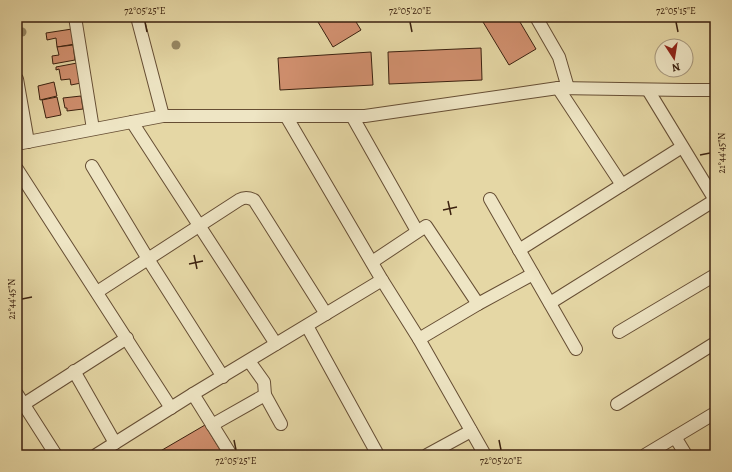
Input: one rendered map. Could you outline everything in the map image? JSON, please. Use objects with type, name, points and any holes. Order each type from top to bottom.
[{"type":"street","points":[[76,17],[94,130]]},
{"type":"street","points":[[137,17],[163,116]]},
{"type":"street","points":[[536,17],[560,57],[563,88],[622,185]]},
{"type":"street","points":[[17,79],[22,143],[163,116],[365,116],[563,88],[715,90]]},
{"type":"street","points":[[550,303],[715,200],[648,90]]},
{"type":"street","points":[[286,116],[382,280],[419,339],[485,455]]},
{"type":"street","points":[[352,116],[417,232]]},
{"type":"street","points":[[132,122],[276,344]]},
{"type":"street","points":[[519,250],[682,147]]},
{"type":"street","points":[[92,166],[148,259],[223,377]]},
{"type":"street","points":[[17,170],[171,408]]},
{"type":"street","points":[[97,292],[239,200],[249,198],[254,200],[326,314]]},
{"type":"street","points":[[490,199],[576,349]]},
{"type":"street","points":[[372,262],[426,226],[478,304]]},
{"type":"street","points":[[419,339],[533,274]]},
{"type":"street","points":[[619,332],[715,274]]},
{"type":"street","points":[[96,455],[193,394],[382,280]]},
{"type":"street","points":[[307,326],[378,455]]},
{"type":"street","points":[[56,455],[20,399],[74,371],[127,338]]},
{"type":"street","points":[[617,404],[715,343]]},
{"type":"street","points":[[249,361],[264,382],[265,395],[281,424]]},
{"type":"street","points":[[74,371],[115,443]]},
{"type":"street","points":[[193,394],[230,455]]},
{"type":"street","points":[[212,426],[265,395]]},
{"type":"street","points":[[645,455],[715,413]]},
{"type":"street","points":[[427,455],[471,431]]},
{"type":"street","points":[[675,437],[686,455]]},
{"type":"building","points":[[315,17],[353,17],[361,30],[333,47]]},
{"type":"building","points":[[480,17],[517,17],[536,49],[509,65]]},
{"type":"building","points":[[72,29],[75,44],[57,47],[56,38],[47,40],[46,33]]},
{"type":"building","points":[[73,45],[75,60],[53,64],[52,56],[59,55],[57,47]]},
{"type":"building","points":[[481,48],[482,80],[389,84],[388,52]]},
{"type":"building","points":[[371,52],[373,85],[280,90],[278,58]]},
{"type":"building","points":[[77,63],[81,83],[71,85],[70,79],[61,80],[59,69],[56,70],[56,67]]},
{"type":"building","points":[[54,82],[57,96],[40,100],[38,86]]},
{"type":"building","points":[[81,96],[83,109],[67,111],[63,98]]},
{"type":"building","points":[[57,97],[61,115],[46,118],[42,100]]},
{"type":"building","points":[[205,425],[222,453],[218,455],[158,455],[157,453]]}]
